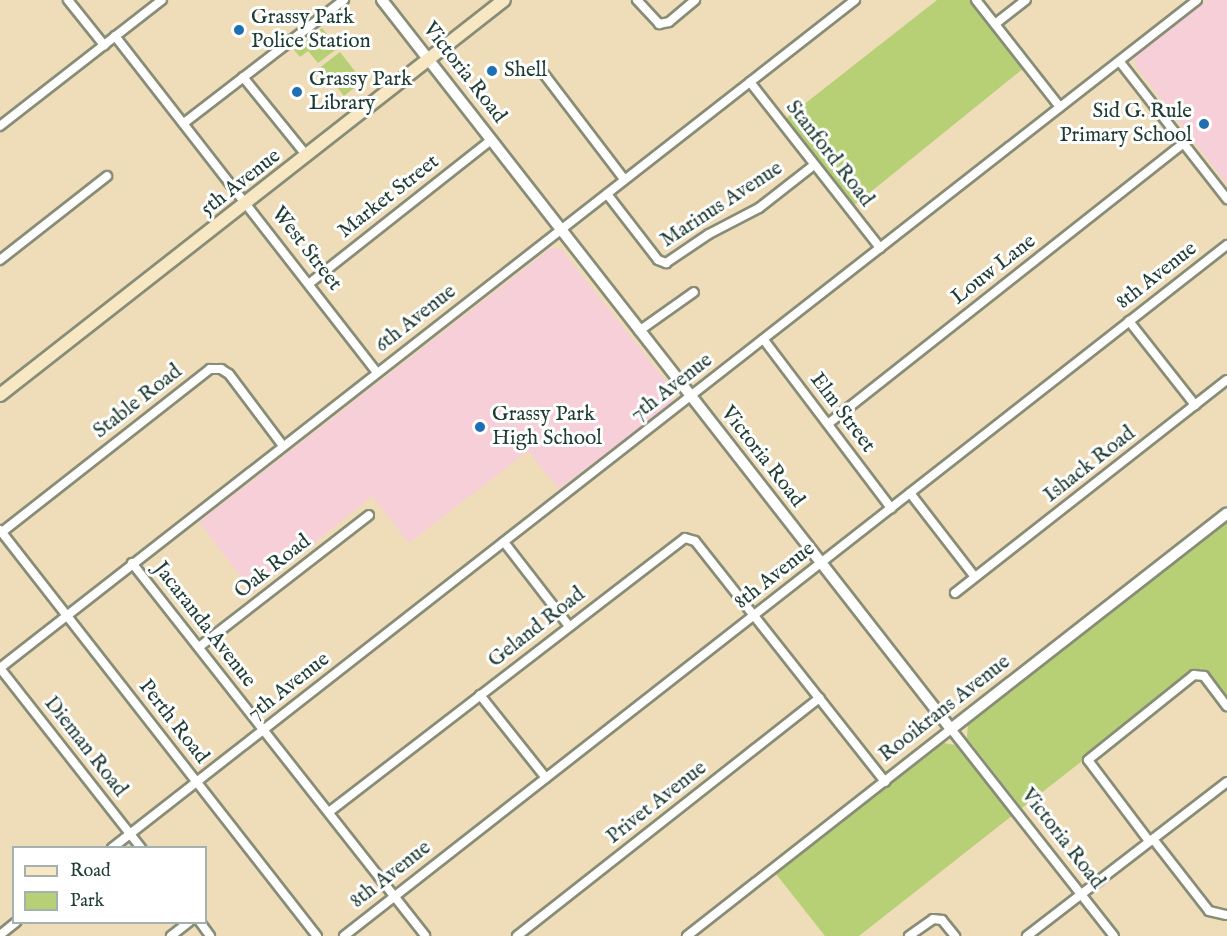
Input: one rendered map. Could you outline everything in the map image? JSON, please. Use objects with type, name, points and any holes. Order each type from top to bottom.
[{"type":"main road","name":"5th Avenue","points":[[0,395],[247,204],[504,0]]},
{"type":"street","points":[[68,0],[104,45]]},
{"type":"street","points":[[0,126],[162,0]]},
{"type":"street","points":[[184,123],[344,0]]},
{"type":"street","name":"Victoria Road","points":[[382,0],[1114,936]]},
{"type":"street","points":[[638,0],[659,24],[669,22],[695,0]]},
{"type":"street","name":"6th Avenue","points":[[0,668],[855,0]]},
{"type":"street","points":[[976,0],[1060,107]]},
{"type":"street","points":[[995,24],[1026,0]]},
{"type":"street","name":"7th Avenue","points":[[115,846],[1197,0]]},
{"type":"street","name":"West Street","points":[[115,36],[310,283],[377,372]]},
{"type":"street","points":[[1120,62],[1227,199]]},
{"type":"street","points":[[544,74],[624,179]]},
{"type":"street","points":[[243,77],[307,156]]},
{"type":"street","name":"Stanford Road","points":[[750,82],[880,248]]},
{"type":"street","name":"Market Street","points":[[310,283],[491,140]]},
{"type":"street","name":"Louw Lane","points":[[828,424],[1183,144]]},
{"type":"street","name":"Marinus Avenue","points":[[607,194],[658,260],[666,263],[709,234],[759,208],[814,165]]},
{"type":"street","points":[[0,260],[108,176]]},
{"type":"street","name":"8th Avenue","points":[[344,936],[1227,245]]},
{"type":"street","points":[[639,331],[694,292]]},
{"type":"street","points":[[1129,321],[1195,405]]},
{"type":"street","name":"Elm Street","points":[[764,340],[891,508]]},
{"type":"street","name":"Stable Road","points":[[1,531],[210,369],[221,369],[229,375],[283,446]]},
{"type":"street","name":"Ishack Road","points":[[955,593],[1227,380]]},
{"type":"street","points":[[910,493],[975,577]]},
{"type":"street","name":"Rooikrans Avenue","points":[[687,936],[1227,513]]},
{"type":"street","name":"Oak Road","points":[[199,647],[369,515]]},
{"type":"street","name":"Perth Road","points":[[1,531],[317,936]]},
{"type":"street","name":"Geland Road","points":[[329,812],[685,538],[695,541],[754,615]]},
{"type":"street","points":[[504,542],[569,626]]},
{"type":"street","name":"Jacaranda Avenue","points":[[132,563],[425,936]]},
{"type":"street","points":[[754,615],[885,782]]},
{"type":"street","name":"Dieman Road","points":[[0,668],[139,846]]},
{"type":"street","points":[[1227,706],[1204,676],[1194,675],[1089,760],[1209,911],[1227,915]]},
{"type":"street","points":[[480,695],[546,778]]},
{"type":"street","name":"Privet Avenue","points":[[517,936],[819,698]]},
{"type":"street","points":[[1027,936],[1227,782]]},
{"type":"street","points":[[909,936],[933,919],[942,920],[955,936]]},
{"type":"street","points":[[0,935],[14,924]]},
{"type":"street","points":[[171,936],[186,924]]},
{"type":"shaded area","name":"Sid G. Rule Primary School","points":[[1208,0],[1227,0],[1227,184],[1135,65],[1135,56]]},
{"type":"shaded area","name":"Grassy Park High School","points":[[551,248],[561,249],[673,390],[671,404],[559,489],[528,451],[409,543],[372,496],[253,593],[199,522]]},
{"type":"green space","points":[[937,0],[970,0],[1024,68],[852,207],[784,120]]},
{"type":"green space","points":[[322,28],[338,48],[318,63],[308,51],[300,57],[294,50]]},
{"type":"green space","points":[[340,52],[363,81],[344,96],[321,67]]},
{"type":"green space","points":[[1227,519],[1227,701],[1201,668],[1022,808],[967,738],[968,722]]},
{"type":"green space","points":[[944,743],[955,745],[1013,815],[859,936],[825,936],[776,874]]},
{"type":"place","name":"Grassy Park Police Station","points":[[239,30]]},
{"type":"place","name":"Shell","points":[[492,71]]},
{"type":"place","name":"Grassy Park Library","points":[[297,92]]},
{"type":"place","name":"Sid G. Rule Primary School","points":[[1204,124]]},
{"type":"place","name":"Grassy Park High School","points":[[480,427]]}]
